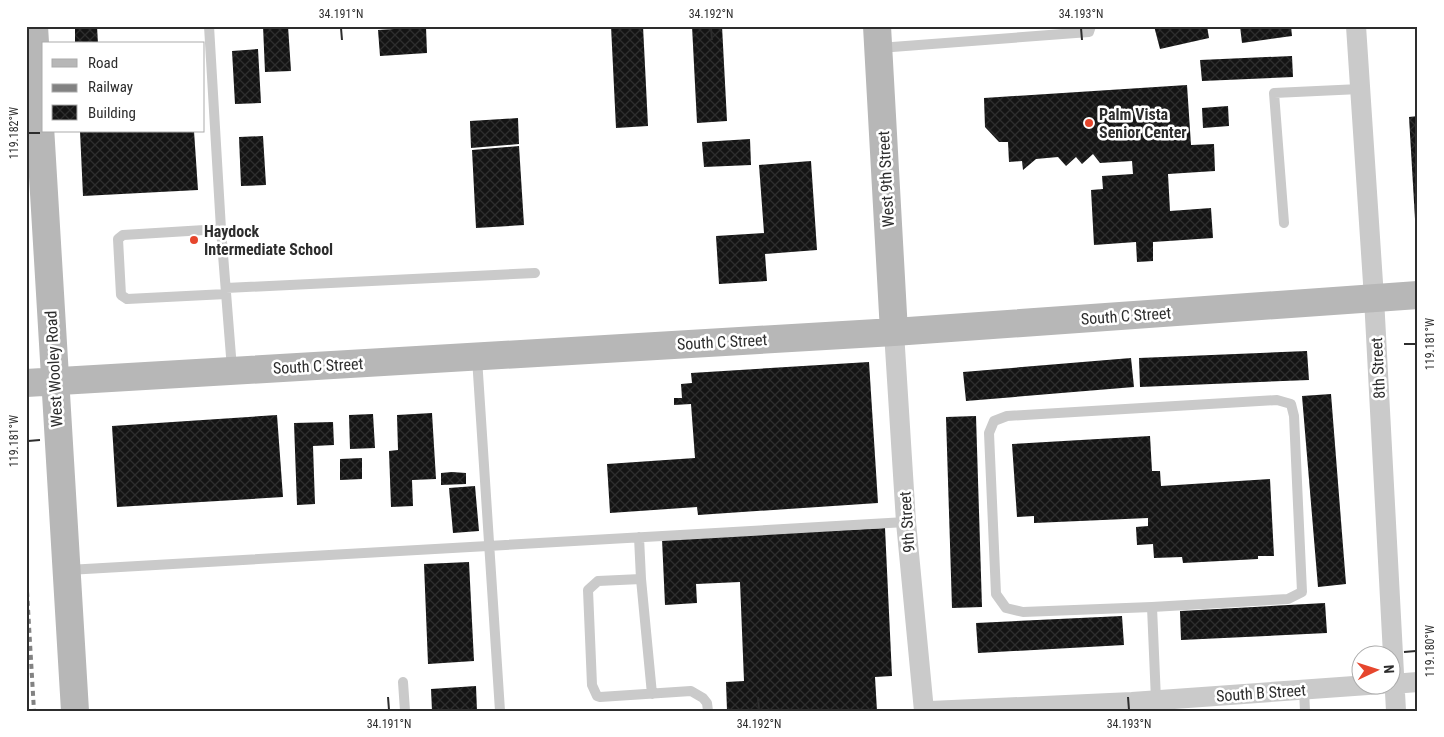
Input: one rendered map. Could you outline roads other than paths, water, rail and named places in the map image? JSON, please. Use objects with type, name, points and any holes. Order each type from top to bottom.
[{"type":"street","name":"West Wooley Road","points":[[34,26],[75,711]]},
{"type":"street","name":"8th Street","points":[[1356,26],[1374,298],[1387,644]]},
{"type":"street","name":"West 9th Street","points":[[878,37],[894,332]]},
{"type":"street","name":"South C Street","points":[[26,383],[894,332],[1418,295]]},
{"type":"street","name":"9th Street","points":[[894,332],[906,522],[924,711]]},
{"type":"street","name":"South B Street","points":[[1402,683],[1418,682]]},
{"type":"street","name":"South B Street","points":[[930,711],[1132,706],[1156,700],[1352,687]]},
{"type":"street","name":"8th Street","points":[[1392,694],[1396,711]]},
{"type":"lane","points":[[209,26],[221,229],[232,371]]},
{"type":"lane","points":[[878,37],[1089,32],[1092,26]]},
{"type":"lane","points":[[1284,223],[1274,93],[1360,89]]},
{"type":"lane","points":[[221,229],[123,234],[118,239],[120,295],[127,298],[535,273]]},
{"type":"lane","points":[[477,357],[500,711]]},
{"type":"lane","points":[[1277,400],[1291,404],[1294,416],[1302,592],[1288,599],[1152,608],[1023,612],[1006,608],[996,594],[989,433],[994,421],[1007,416],[1277,400]]},
{"type":"lane","points":[[66,570],[906,522]]},
{"type":"lane","points":[[638,537],[652,694]]},
{"type":"lane","points":[[641,579],[598,581],[588,590],[592,685],[597,696],[691,691],[707,703],[708,711]]},
{"type":"lane","points":[[1152,608],[1156,700]]},
{"type":"lane","points":[[403,682],[405,711]]},
{"type":"lane","points":[[1304,690],[1305,711]]},
{"type":"railway","points":[[26,574],[34,711]]},
{"type":"place","name":"Palm Vista Senior Center","points":[[1089,123]]},
{"type":"place","name":"Haydock Intermediate School","points":[[194,240]]}]
